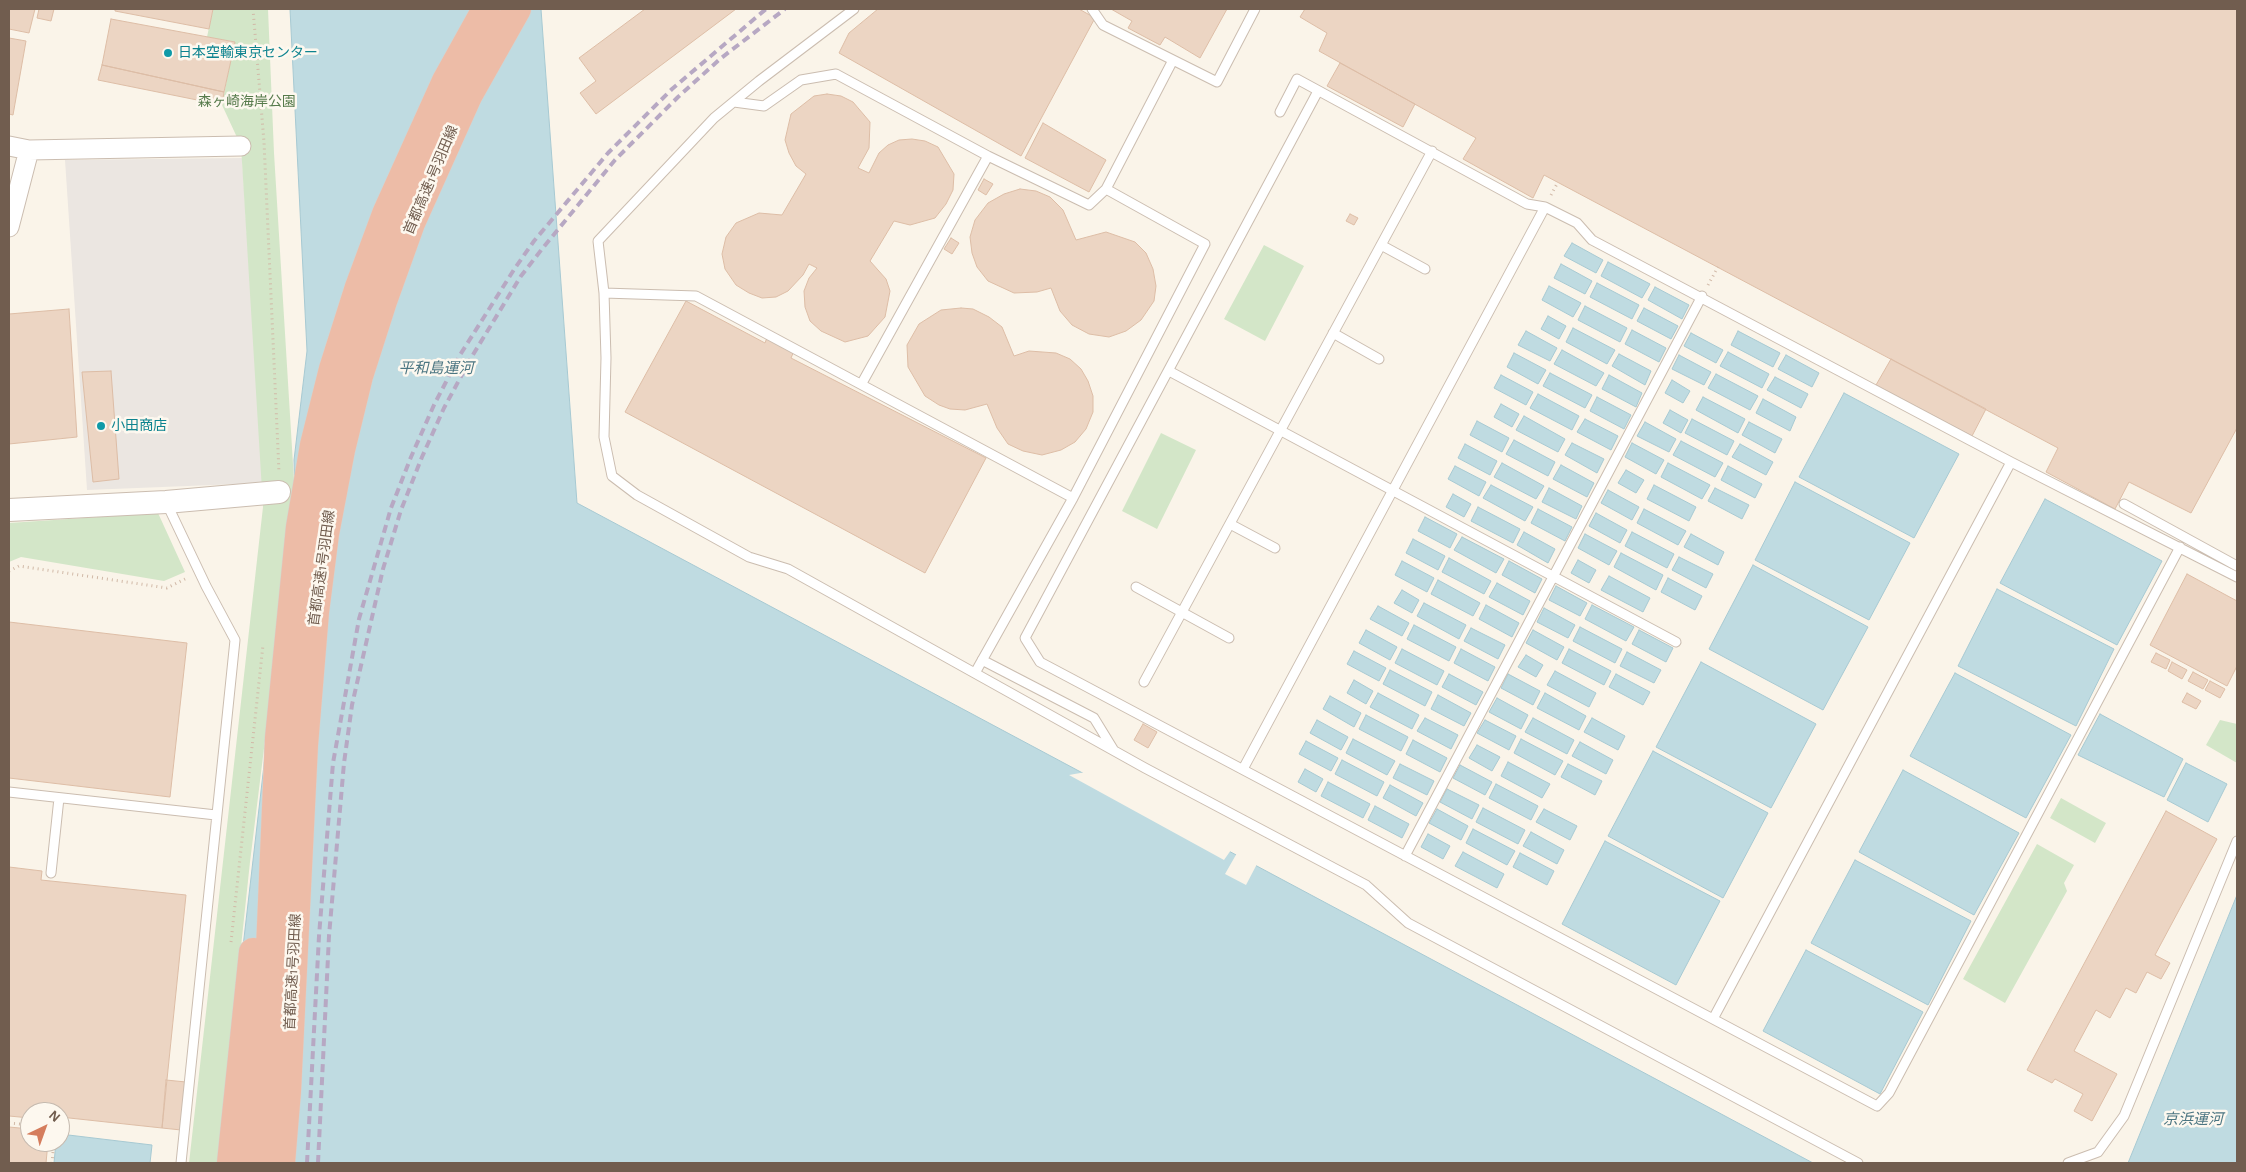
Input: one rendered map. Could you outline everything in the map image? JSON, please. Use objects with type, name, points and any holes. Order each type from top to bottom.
[{"type":"highway","name":"首都高速1号羽田線","points":[[258,1163],[265,1079],[279,738],[300,527],[314,445],[333,369],[359,287],[397,188],[446,80],[486,9]]},
{"type":"highway","name":"首都高速1号羽田線","points":[[281,1163],[287,1091],[304,745],[310,669],[325,534],[340,450],[359,376],[411,223],[468,96],[517,9]]},
{"type":"highway","points":[[231,1163],[257,909],[279,738]]},
{"type":"street","points":[[9,146],[29,150],[242,146]]},
{"type":"street","points":[[9,227],[29,150]]},
{"type":"street","points":[[9,510],[166,502],[280,492]]},
{"type":"lane","points":[[854,9],[714,118],[598,241],[604,293],[606,358],[604,437],[612,476],[637,495],[749,557],[788,568],[1114,751],[1366,884],[1408,924],[1858,1163]]},
{"type":"lane","points":[[1092,9],[1103,25],[1217,82],[1255,9]]},
{"type":"lane","points":[[734,102],[764,106],[801,80],[836,74],[988,156],[1089,206],[1106,189],[1173,60]]},
{"type":"lane","points":[[1280,112],[1297,79],[1527,204],[1545,207],[1577,223],[1592,240],[1702,296],[2011,462],[2237,577]]},
{"type":"lane","points":[[1318,91],[1026,638],[1040,662],[1877,1106],[1894,1084],[2180,547]]},
{"type":"lane","points":[[1144,682],[1432,151]]},
{"type":"lane","points":[[862,383],[988,156]]},
{"type":"lane","points":[[975,673],[1074,498],[1205,244],[1106,189]]},
{"type":"lane","points":[[1243,769],[1545,207]]},
{"type":"lane","points":[[1381,245],[1425,269]]},
{"type":"lane","points":[[604,293],[696,296],[862,383],[1074,498]]},
{"type":"lane","points":[[1405,856],[1702,296]]},
{"type":"lane","points":[[1333,333],[1378,359]]},
{"type":"lane","points":[[1169,371],[1676,642]]},
{"type":"lane","points":[[1713,1019],[2011,462]]},
{"type":"lane","points":[[166,502],[199,572],[235,640],[181,1163]]},
{"type":"lane","points":[[2124,504],[2237,566]]},
{"type":"lane","points":[[1230,524],[1275,548]]},
{"type":"lane","points":[[1136,587],[1229,638]]},
{"type":"lane","points":[[982,660],[1094,718],[1114,751]]},
{"type":"lane","points":[[9,792],[216,814]]},
{"type":"lane","points":[[51,873],[59,798]]},
{"type":"lane","points":[[2068,1163],[2098,1152],[2124,1116],[2237,841]]},
{"type":"path","points":[[253,9],[264,142],[280,492]]},
{"type":"path","points":[[1702,296],[1718,267]]},
{"type":"path","points":[[9,571],[19,566],[167,588],[199,572]]},
{"type":"path","points":[[230,952],[264,639]]},
{"type":"shaded area","points":[[242,158],[263,483],[87,490],[65,160]]},
{"type":"green space","name":"森ヶ崎海岸公園","points":[[213,9],[268,9],[274,153],[295,497],[250,862],[218,1163],[189,1163],[263,507],[241,146],[222,105],[234,42],[207,37]]},
{"type":"green space","points":[[1264,245],[1304,266],[1265,341],[1224,319]]},
{"type":"green space","points":[[1161,433],[1196,450],[1157,529],[1122,511]]},
{"type":"green space","points":[[158,513],[185,572],[164,581],[21,557],[9,562],[9,523]]},
{"type":"green space","points":[[2220,720],[2237,724],[2237,763],[2206,745]]},
{"type":"green space","points":[[2061,798],[2106,823],[2095,843],[2050,818]]},
{"type":"green space","points":[[2037,844],[2074,865],[2064,883],[2067,891],[2005,1003],[1963,979]]},
{"type":"water","name":"平和島運河","points":[[290,9],[541,9],[577,503],[1813,1163],[218,1163],[295,497],[294,460],[307,351]]},
{"type":"water","points":[[1572,243],[1603,260],[1596,273],[1564,256]]},
{"type":"water","points":[[1608,262],[1650,284],[1642,298],[1601,276]]},
{"type":"water","points":[[1561,264],[1592,281],[1585,294],[1554,278]]},
{"type":"water","points":[[1597,283],[1639,305],[1632,319],[1590,297]]},
{"type":"water","points":[[1549,286],[1581,303],[1573,317],[1542,300]]},
{"type":"water","points":[[1655,287],[1689,305],[1682,319],[1648,300]]},
{"type":"water","points":[[1585,306],[1627,328],[1620,342],[1578,320]]},
{"type":"water","points":[[1644,308],[1678,326],[1671,339],[1637,321]]},
{"type":"water","points":[[1548,316],[1566,326],[1559,339],[1541,329]]},
{"type":"water","points":[[1573,328],[1615,350],[1607,364],[1566,342]]},
{"type":"water","points":[[1632,330],[1666,348],[1659,362],[1625,344]]},
{"type":"water","points":[[1526,331],[1557,348],[1550,361],[1518,345]]},
{"type":"water","points":[[1738,331],[1780,353],[1773,367],[1731,345]]},
{"type":"water","points":[[1691,333],[1723,350],[1716,363],[1684,346]]},
{"type":"water","points":[[1562,350],[1604,373],[1596,386],[1554,364]]},
{"type":"water","points":[[1728,352],[1769,374],[1762,388],[1720,366]]},
{"type":"water","points":[[1514,353],[1546,370],[1538,384],[1507,367]]},
{"type":"water","points":[[1619,354],[1651,371],[1645,385],[1612,366]]},
{"type":"water","points":[[1679,355],[1711,372],[1704,385],[1672,369]]},
{"type":"water","points":[[1786,355],[1819,373],[1812,387],[1778,369]]},
{"type":"water","points":[[1550,373],[1592,395],[1585,408],[1543,386]]},
{"type":"water","points":[[1716,374],[1758,396],[1750,410],[1708,388]]},
{"type":"water","points":[[1501,375],[1533,392],[1526,405],[1494,388]]},
{"type":"water","points":[[1609,375],[1642,393],[1636,407],[1602,389]]},
{"type":"water","points":[[1775,377],[1808,394],[1801,408],[1767,390]]},
{"type":"water","points":[[1672,380],[1690,391],[1683,403],[1665,393]]},
{"type":"water","points":[[1844,393],[1959,454],[1914,538],[1799,477]]},
{"type":"water","points":[[1538,394],[1579,416],[1572,430],[1530,408]]},
{"type":"water","points":[[1597,397],[1631,415],[1624,429],[1590,411]]},
{"type":"water","points":[[1703,397],[1745,419],[1738,433],[1696,410]]},
{"type":"water","points":[[1763,399],[1796,417],[1790,431],[1756,413]]},
{"type":"water","points":[[1501,404],[1519,414],[1512,427],[1494,417]]},
{"type":"water","points":[[1670,410],[1688,420],[1681,433],[1663,423]]},
{"type":"water","points":[[1524,416],[1565,439],[1558,452],[1516,430]]},
{"type":"water","points":[[1585,419],[1618,436],[1611,450],[1577,432]]},
{"type":"water","points":[[1692,419],[1734,441],[1727,455],[1685,433]]},
{"type":"water","points":[[1477,421],[1509,438],[1502,452],[1470,435]]},
{"type":"water","points":[[1645,422],[1676,439],[1669,452],[1637,436]]},
{"type":"water","points":[[1749,422],[1782,439],[1775,453],[1742,435]]},
{"type":"water","points":[[1514,440],[1555,462],[1548,476],[1506,454]]},
{"type":"water","points":[[1681,441],[1723,463],[1715,477],[1673,455]]},
{"type":"water","points":[[1572,443],[1604,459],[1597,473],[1565,455]]},
{"type":"water","points":[[1632,443],[1664,460],[1656,474],[1625,457]]},
{"type":"water","points":[[1465,444],[1497,461],[1490,475],[1458,458]]},
{"type":"water","points":[[1740,444],[1773,462],[1766,475],[1732,457]]},
{"type":"water","points":[[1502,463],[1544,486],[1536,499],[1494,477]]},
{"type":"water","points":[[1668,463],[1710,485],[1702,499],[1661,477]]},
{"type":"water","points":[[1561,465],[1594,483],[1587,497],[1553,479]]},
{"type":"water","points":[[1455,466],[1486,482],[1479,496],[1448,479]]},
{"type":"water","points":[[1728,466],[1762,484],[1755,498],[1721,480]]},
{"type":"water","points":[[1626,470],[1644,480],[1636,493],[1618,483]]},
{"type":"water","points":[[1795,482],[1910,543],[1869,620],[1755,560]]},
{"type":"water","points":[[1491,485],[1533,507],[1525,521],[1483,498]]},
{"type":"water","points":[[1654,485],[1696,507],[1689,521],[1647,499]]},
{"type":"water","points":[[1549,488],[1582,506],[1576,519],[1542,502]]},
{"type":"water","points":[[1715,488],[1749,505],[1742,519],[1708,501]]},
{"type":"water","points":[[1608,490],[1639,507],[1632,520],[1601,503]]},
{"type":"water","points":[[1453,494],[1471,504],[1464,517],[1446,507]]},
{"type":"water","points":[[2045,499],[2162,561],[2117,645],[2000,583]]},
{"type":"water","points":[[1478,507],[1520,529],[1513,543],[1471,521]]},
{"type":"water","points":[[1538,509],[1572,527],[1565,541],[1531,523]]},
{"type":"water","points":[[1644,509],[1686,531],[1678,545],[1637,523]]},
{"type":"water","points":[[1596,513],[1627,530],[1620,543],[1589,526]]},
{"type":"water","points":[[1425,517],[1457,534],[1450,548],[1418,531]]},
{"type":"water","points":[[1524,532],[1555,549],[1548,563],[1517,545]]},
{"type":"water","points":[[1632,532],[1674,554],[1667,568],[1625,546]]},
{"type":"water","points":[[1585,534],[1617,551],[1609,565],[1578,548]]},
{"type":"water","points":[[1691,534],[1724,552],[1718,565],[1684,547]]},
{"type":"water","points":[[1462,537],[1504,559],[1496,573],[1454,550]]},
{"type":"water","points":[[1413,539],[1445,556],[1438,570],[1406,553]]},
{"type":"water","points":[[1621,553],[1663,575],[1656,590],[1614,567]]},
{"type":"water","points":[[1679,557],[1713,574],[1706,588],[1672,570]]},
{"type":"water","points":[[1449,558],[1491,581],[1484,594],[1442,572]]},
{"type":"water","points":[[1578,560],[1596,570],[1589,583],[1571,573]]},
{"type":"water","points":[[1402,561],[1434,578],[1427,592],[1395,575]]},
{"type":"water","points":[[1509,561],[1542,579],[1535,593],[1502,575]]},
{"type":"water","points":[[1753,565],[1868,627],[1823,710],[1709,649]]},
{"type":"water","points":[[1609,576],[1650,598],[1643,612],[1601,590]]},
{"type":"water","points":[[1668,578],[1702,596],[1695,610],[1661,592]]},
{"type":"water","points":[[1438,580],[1480,603],[1473,616],[1431,594]]},
{"type":"water","points":[[1497,583],[1530,601],[1523,615],[1489,597]]},
{"type":"water","points":[[1556,586],[1587,603],[1580,616],[1549,600]]},
{"type":"water","points":[[1997,589],[2114,649],[2076,726],[1958,666]]},
{"type":"water","points":[[1402,590],[1419,600],[1412,613],[1394,603]]},
{"type":"water","points":[[1424,603],[1466,625],[1459,639],[1417,616]]},
{"type":"water","points":[[1486,605],[1519,623],[1512,637],[1479,619]]},
{"type":"water","points":[[1592,605],[1634,627],[1626,641],[1585,619]]},
{"type":"water","points":[[1378,606],[1409,623],[1402,636],[1370,619]]},
{"type":"water","points":[[1544,608],[1575,625],[1568,638],[1537,622]]},
{"type":"water","points":[[1414,625],[1456,647],[1449,661],[1407,639]]},
{"type":"water","points":[[1580,627],[1622,649],[1615,663],[1573,641]]},
{"type":"water","points":[[1471,628],[1505,645],[1498,659],[1464,641]]},
{"type":"water","points":[[1366,630],[1397,647],[1390,660],[1359,643]]},
{"type":"water","points":[[1533,630],[1564,647],[1557,660],[1526,643]]},
{"type":"water","points":[[1639,630],[1673,648],[1666,662],[1632,644]]},
{"type":"water","points":[[1402,649],[1444,671],[1437,685],[1395,663]]},
{"type":"water","points":[[1461,649],[1495,667],[1488,681],[1454,663]]},
{"type":"water","points":[[1569,649],[1611,671],[1604,685],[1562,663]]},
{"type":"water","points":[[1354,651],[1386,668],[1379,681],[1347,664]]},
{"type":"water","points":[[1627,652],[1661,670],[1654,683],[1620,666]]},
{"type":"water","points":[[1526,655],[1543,665],[1536,677],[1518,667]]},
{"type":"water","points":[[1701,662],[1816,724],[1771,808],[1656,747]]},
{"type":"water","points":[[1390,670],[1432,692],[1425,706],[1383,684]]},
{"type":"water","points":[[1555,671],[1596,693],[1589,707],[1547,685]]},
{"type":"water","points":[[1955,673],[2071,735],[2026,818],[1910,756]]},
{"type":"water","points":[[1449,674],[1483,692],[1476,705],[1442,687]]},
{"type":"water","points":[[1508,674],[1540,691],[1533,705],[1501,688]]},
{"type":"water","points":[[1616,674],[1650,692],[1643,705],[1609,687]]},
{"type":"water","points":[[1354,680],[1373,691],[1366,704],[1347,693]]},
{"type":"water","points":[[1378,693],[1419,715],[1412,729],[1370,707]]},
{"type":"water","points":[[1545,693],[1586,716],[1579,730],[1537,708]]},
{"type":"water","points":[[1438,695],[1471,713],[1464,726],[1431,709]]},
{"type":"water","points":[[1330,696],[1361,713],[1354,727],[1323,709]]},
{"type":"water","points":[[1497,698],[1528,715],[1521,729],[1489,712]]},
{"type":"water","points":[[2100,714],[2183,759],[2164,797],[2078,755]]},
{"type":"water","points":[[1366,715],[1408,737],[1401,751],[1359,729]]},
{"type":"water","points":[[1425,718],[1458,735],[1451,749],[1417,731]]},
{"type":"water","points":[[1533,718],[1574,740],[1567,754],[1525,732]]},
{"type":"water","points":[[1592,718],[1625,736],[1618,750],[1584,732]]},
{"type":"water","points":[[1317,720],[1348,737],[1341,750],[1310,733]]},
{"type":"water","points":[[1485,720],[1516,736],[1509,750],[1477,733]]},
{"type":"water","points":[[1353,739],[1395,761],[1387,775],[1346,753]]},
{"type":"water","points":[[1521,739],[1563,761],[1555,775],[1514,753]]},
{"type":"water","points":[[1413,740],[1447,758],[1440,772],[1406,754]]},
{"type":"water","points":[[1306,741],[1338,758],[1331,771],[1299,754]]},
{"type":"water","points":[[1580,742],[1613,760],[1606,774],[1572,756]]},
{"type":"water","points":[[1477,745],[1500,757],[1492,771],[1469,758]]},
{"type":"water","points":[[1653,751],[1768,813],[1723,898],[1608,836]]},
{"type":"water","points":[[1342,760],[1384,782],[1377,796],[1335,774]]},
{"type":"water","points":[[1508,762],[1550,784],[1542,798],[1501,776]]},
{"type":"water","points":[[2186,763],[2227,784],[2208,822],[2167,800]]},
{"type":"water","points":[[1400,764],[1434,781],[1427,795],[1393,778]]},
{"type":"water","points":[[1568,764],[1602,781],[1595,795],[1561,777]]},
{"type":"water","points":[[1460,765],[1492,782],[1485,795],[1453,778]]},
{"type":"water","points":[[1305,769],[1323,779],[1316,792],[1298,782]]},
{"type":"water","points":[[1903,770],[2019,833],[1974,915],[1859,852]]},
{"type":"water","points":[[1328,782],[1370,804],[1363,818],[1321,796]]},
{"type":"water","points":[[1496,784],[1538,806],[1531,820],[1489,798]]},
{"type":"water","points":[[1390,785],[1423,803],[1416,816],[1383,798]]},
{"type":"water","points":[[1447,789],[1479,805],[1472,819],[1440,802]]},
{"type":"water","points":[[1375,806],[1409,824],[1402,838],[1368,820]]},
{"type":"water","points":[[1483,808],[1525,830],[1518,844],[1476,822]]},
{"type":"water","points":[[1437,809],[1468,826],[1461,840],[1429,823]]},
{"type":"water","points":[[1544,809],[1577,826],[1570,840],[1536,822]]},
{"type":"water","points":[[1473,829],[1515,851],[1507,865],[1466,843]]},
{"type":"water","points":[[1531,832],[1564,850],[1557,864],[1523,846]]},
{"type":"water","points":[[1428,834],[1450,846],[1443,859],[1421,847]]},
{"type":"water","points":[[1605,841],[1720,901],[1676,985],[1562,924]]},
{"type":"water","points":[[1463,852],[1504,874],[1497,888],[1455,866]]},
{"type":"water","points":[[1520,853],[1554,871],[1547,885],[1513,867]]},
{"type":"water","points":[[1855,860],[1971,921],[1928,1005],[1811,943]]},
{"type":"water","name":"京浜運河","points":[[2237,895],[2237,1163],[2128,1163]]},
{"type":"water","points":[[1806,950],[1923,1012],[1880,1094],[1763,1031]]},
{"type":"water","points":[[70,1135],[152,1145],[150,1163],[54,1163],[55,1152],[70,1152]]},
{"type":"pier","points":[[1086,772],[1231,850],[1224,860],[1069,775]]},
{"type":"pier","points":[[1237,853],[1257,864],[1246,885],[1225,874]]},
{"type":"building","points":[[9,9],[35,9],[29,33],[9,29]]},
{"type":"building","points":[[39,9],[54,9],[51,21],[37,18]]},
{"type":"building","points":[[115,9],[213,9],[209,29],[115,11]]},
{"type":"building","points":[[645,9],[736,9],[596,114],[580,93],[596,81],[579,58]]},
{"type":"building","points":[[878,9],[1079,9],[1095,18],[1021,156],[839,53],[849,33]]},
{"type":"building","points":[[1111,9],[1227,9],[1200,58],[1165,37],[1160,45],[1128,28],[1132,21]]},
{"type":"building","points":[[1305,9],[2237,9],[2237,428],[2191,513],[2129,482],[2115,509],[2046,472],[2058,448],[1544,175],[1533,198],[1463,159],[1476,138],[1319,51],[1327,33],[1300,17]]},
{"type":"building","name":"日本空輸東京センター","points":[[111,19],[235,42],[224,92],[102,65]]},
{"type":"building","points":[[9,38],[26,41],[13,115],[9,114]]},
{"type":"building","points":[[1340,63],[1415,104],[1403,127],[1327,86]]},
{"type":"building","points":[[102,65],[224,92],[222,105],[98,80]]},
{"type":"building","points":[[827,94],[841,96],[853,102],[870,122],[869,148],[858,168],[869,173],[879,153],[888,145],[899,140],[912,139],[925,141],[938,147],[954,174],[953,190],[946,204],[935,218],[910,225],[894,221],[870,261],[886,279],[890,291],[885,317],[868,336],[845,342],[821,331],[810,321],[805,307],[804,291],[809,278],[817,268],[809,264],[803,275],[788,291],[776,297],[762,298],[736,285],[725,269],[722,254],[726,237],[736,223],[759,213],[782,215],[806,174],[796,166],[785,140],[791,114],[814,96]]},
{"type":"building","points":[[1043,123],[1106,160],[1089,192],[1025,158]]},
{"type":"building","points":[[984,179],[993,184],[986,195],[978,190]]},
{"type":"building","points":[[1020,189],[1036,191],[1050,197],[1063,210],[1076,240],[1106,232],[1135,242],[1146,253],[1153,269],[1156,286],[1154,301],[1141,320],[1126,331],[1109,337],[1089,334],[1072,325],[1060,311],[1051,288],[1037,292],[1014,293],[988,281],[977,267],[972,253],[970,237],[975,220],[988,203],[1004,194]]},
{"type":"building","points":[[1350,214],[1358,218],[1354,225],[1346,221]]},
{"type":"building","points":[[951,238],[959,243],[952,254],[944,249]]},
{"type":"building","points":[[686,301],[765,343],[768,335],[794,351],[791,358],[986,458],[925,573],[625,412]]},
{"type":"building","points":[[69,309],[77,437],[9,444],[9,314]]},
{"type":"building","points":[[973,309],[989,317],[1002,327],[1014,356],[1029,351],[1056,353],[1070,359],[1081,369],[1088,381],[1093,396],[1093,412],[1086,429],[1075,442],[1061,450],[1042,455],[1023,451],[1008,444],[997,428],[987,404],[965,410],[950,409],[939,405],[925,396],[908,367],[907,345],[919,324],[941,310]]},
{"type":"building","points":[[1891,359],[1986,409],[1972,436],[1876,385]]},
{"type":"building","name":"小田商店","points":[[111,371],[119,479],[93,482],[82,372]]},
{"type":"building","points":[[2187,574],[2237,601],[2237,666],[2227,686],[2150,645]]},
{"type":"building","points":[[9,622],[187,643],[170,797],[9,778]]},
{"type":"building","points":[[2156,653],[2170,660],[2166,669],[2151,662]]},
{"type":"building","points":[[2172,662],[2187,670],[2182,679],[2168,671]]},
{"type":"building","points":[[2193,672],[2208,680],[2203,689],[2188,681]]},
{"type":"building","points":[[2210,681],[2225,689],[2220,698],[2205,690]]},
{"type":"building","points":[[2187,693],[2201,701],[2196,709],[2182,702]]},
{"type":"building","points":[[1143,724],[1157,732],[1148,748],[1134,740]]},
{"type":"building","points":[[2166,811],[2217,839],[2155,955],[2170,963],[2161,979],[2147,972],[2136,993],[2126,988],[2110,1018],[2096,1010],[2074,1051],[2117,1074],[2092,1121],[2074,1111],[2083,1094],[2055,1079],[2052,1083],[2027,1070]]},
{"type":"building","points":[[9,867],[42,871],[41,880],[186,895],[162,1128],[70,1118],[70,1102],[20,1102],[20,1117],[9,1116]]},
{"type":"building","points":[[166,1080],[186,1082],[181,1130],[162,1128]]},
{"type":"building","points":[[9,1127],[20,1128],[20,1152],[47,1152],[46,1163],[9,1163]]},
{"type":"railway","points":[[307,1163],[319,936],[333,763],[359,619],[391,508],[411,457],[434,405],[460,355],[534,241],[608,153],[672,89],[766,9]]},
{"type":"railway","points":[[318,1163],[329,936],[344,763],[352,705],[383,569],[401,510],[422,457],[444,408],[471,358],[521,276],[542,249],[615,160],[678,97],[720,59],[785,9]]},
{"type":"place","name":"日本空輸東京センター","points":[[168,53]]},
{"type":"place","name":"小田商店","points":[[101,426]]}]
